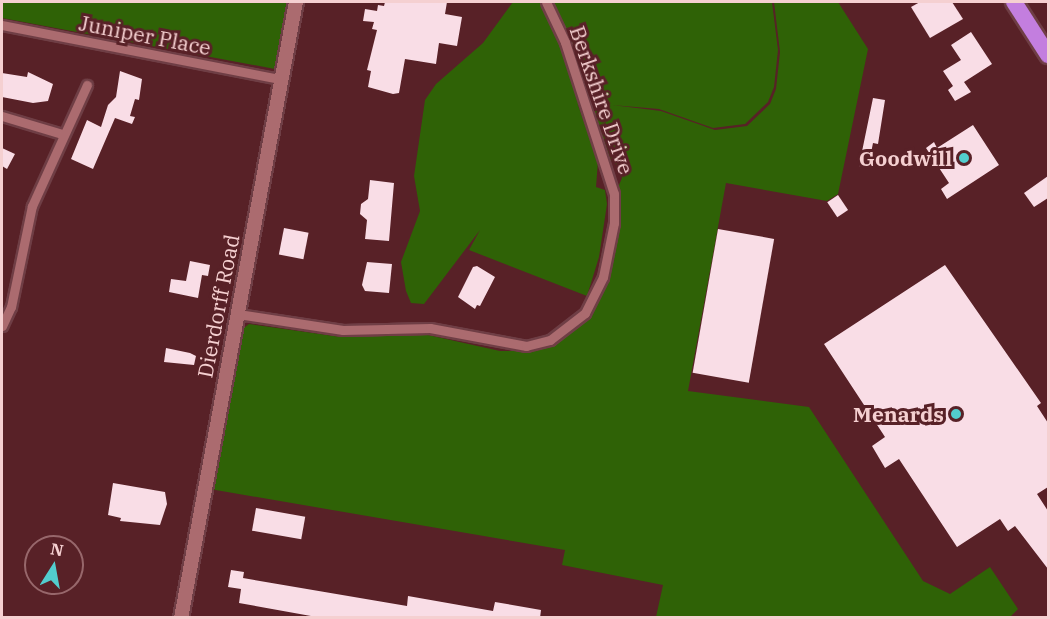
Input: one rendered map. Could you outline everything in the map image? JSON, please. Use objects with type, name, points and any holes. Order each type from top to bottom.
[{"type":"highway","points":[[1014,2],[1048,55]]},
{"type":"street","name":"Dierdorff Road","points":[[181,618],[296,2]]},
{"type":"street","name":"Berkshire Drive","points":[[238,314],[335,330],[430,328],[526,346],[550,340],[585,314],[603,277],[614,223],[614,194],[565,42],[546,2]]},
{"type":"street","name":"Juniper Place","points":[[2,25],[281,79]]},
{"type":"street","points":[[2,326],[11,307],[28,217],[62,134],[87,85]]},
{"type":"street","points":[[2,116],[62,134]]},
{"type":"green space","points":[[2,2],[289,2],[275,69],[2,18]]},
{"type":"green space","points":[[513,2],[772,2],[778,50],[774,87],[768,102],[745,124],[713,128],[659,109],[612,105],[661,111],[715,130],[747,126],[770,104],[776,89],[780,52],[774,2],[838,2],[868,49],[838,194],[827,201],[726,183],[688,391],[809,407],[923,581],[950,594],[990,567],[1018,609],[1009,618],[656,617],[663,585],[562,565],[565,550],[210,489],[240,331],[249,324],[341,337],[419,333],[500,351],[527,351],[553,344],[579,327],[595,308],[614,247],[619,185],[622,178],[618,166],[611,160],[590,102],[578,105],[598,161],[596,187],[605,190],[607,204],[599,257],[587,296],[469,250],[480,230],[424,304],[411,303],[406,291],[401,262],[420,211],[414,176],[425,100],[436,84],[483,43]]},
{"type":"building","points":[[385,2],[447,2],[445,14],[462,17],[457,46],[439,43],[436,64],[405,59],[399,93],[393,94],[368,87],[371,71],[367,70],[377,30],[372,29],[374,22],[363,21],[365,9],[377,11],[378,5],[384,6]]},
{"type":"building","points":[[920,2],[952,2],[963,19],[930,38],[911,7]]},
{"type":"building","points":[[971,32],[992,64],[964,82],[971,92],[955,101],[948,90],[953,86],[943,71],[961,60],[951,45]]},
{"type":"building","points":[[120,71],[142,79],[139,100],[135,99],[130,116],[135,117],[132,124],[115,118],[93,169],[71,159],[87,120],[101,127],[108,105],[116,97]]},
{"type":"building","points":[[28,72],[53,84],[48,101],[33,103],[2,97],[2,73],[27,77]]},
{"type":"building","points":[[873,98],[885,100],[878,144],[873,143],[868,168],[859,166]]},
{"type":"building","name":"Goodwill","points":[[973,125],[999,165],[947,199],[941,189],[949,183],[926,148],[934,142],[937,148]]},
{"type":"building","points":[[2,148],[15,154],[7,169],[2,166]]},
{"type":"building","points":[[1048,176],[1048,198],[1034,207],[1024,193]]},
{"type":"building","points":[[370,180],[394,183],[389,241],[365,239],[367,220],[360,214],[361,204],[368,199]]},
{"type":"building","points":[[838,195],[848,210],[837,217],[827,202]]},
{"type":"building","points":[[284,228],[309,233],[303,259],[279,255]]},
{"type":"building","points":[[718,229],[774,239],[749,383],[693,373]]},
{"type":"building","points":[[190,261],[210,265],[208,276],[202,275],[198,298],[169,292],[171,279],[186,281]]},
{"type":"building","points":[[367,262],[392,264],[389,293],[365,291],[362,285]]},
{"type":"building","name":"Menards","points":[[945,265],[1041,403],[1037,406],[1048,423],[1048,487],[1037,494],[1048,511],[1048,569],[1015,526],[1008,531],[1000,519],[957,547],[899,459],[885,468],[872,446],[885,437],[824,344]]},
{"type":"building","points":[[477,266],[495,277],[480,306],[477,305],[475,309],[458,297],[473,267]]},
{"type":"building","points":[[166,348],[196,356],[194,365],[164,362]]},
{"type":"building","points":[[113,483],[165,492],[167,504],[160,525],[120,521],[121,518],[108,515]]},
{"type":"building","points":[[256,508],[305,517],[301,539],[252,531]]},
{"type":"building","points":[[231,570],[244,572],[243,578],[407,606],[408,596],[493,611],[495,602],[541,610],[540,618],[322,618],[239,603],[241,589],[228,587]]},
{"type":"place","name":"Goodwill","points":[[964,158]]},
{"type":"place","name":"Menards","points":[[956,414]]}]
